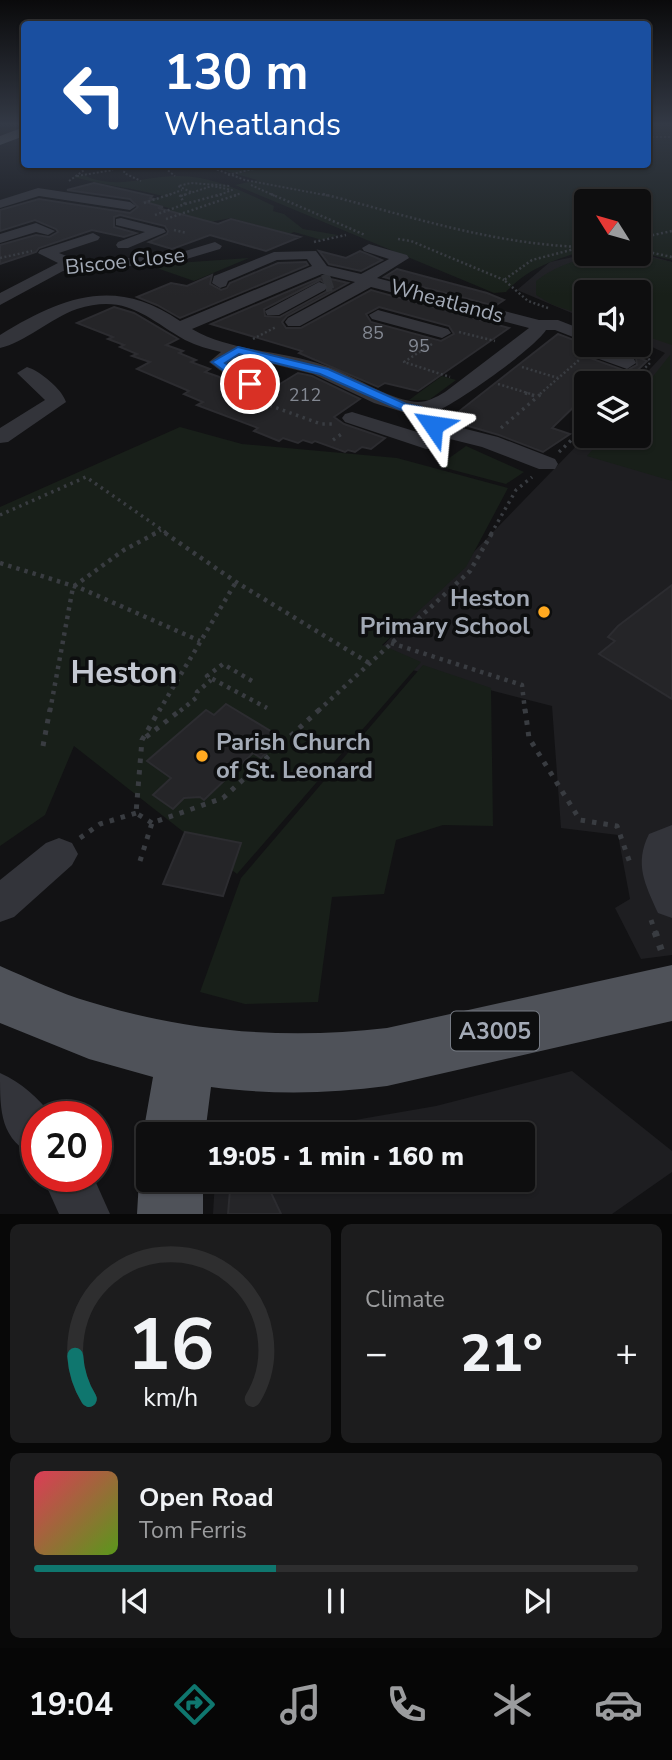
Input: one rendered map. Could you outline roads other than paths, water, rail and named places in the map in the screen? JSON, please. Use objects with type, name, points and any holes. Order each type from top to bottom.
[{"type":"main road","name":"A3005","points":[[3,1002],[133,1043],[186,1055],[293,1065],[385,1057],[604,1005],[670,981]]},
{"type":"main road","points":[[176,1122],[186,1055]]},
{"type":"street","points":[[2,211],[65,182]]},
{"type":"street","points":[[37,195],[50,202],[78,197],[130,206]]},
{"type":"street","points":[[121,222],[159,232],[123,245]]},
{"type":"street","points":[[15,250],[36,227],[48,231]]},
{"type":"street","points":[[15,250],[86,235],[147,254],[147,261]]},
{"type":"street","name":"Biscoe Close","points":[[0,300],[36,274],[80,265],[188,256],[215,246]]},
{"type":"street","points":[[294,322],[402,258],[369,248]]},
{"type":"street","points":[[15,250],[80,265]]},
{"type":"street","name":"Wheatlands","points":[[220,283],[220,279],[274,256],[311,254],[331,277],[367,280],[445,300],[500,308],[539,325],[537,331],[438,405],[417,410]]},
{"type":"street","points":[[178,328],[312,271],[331,277]]},
{"type":"street","points":[[273,311],[331,277]]},
{"type":"street","points":[[0,342],[49,312],[69,291],[138,303],[204,342],[236,350],[272,365],[324,371],[417,410],[433,425],[447,432],[487,441],[547,464]]},
{"type":"street","points":[[407,324],[445,300]]},
{"type":"street","points":[[378,315],[442,333]]},
{"type":"street","points":[[539,325],[558,325],[574,334]]},
{"type":"street","points":[[236,350],[218,362],[250,384]]},
{"type":"street","points":[[616,357],[627,363]]},
{"type":"street","points":[[0,437],[56,402],[55,397],[27,373]]},
{"type":"street","points":[[382,397],[348,421],[426,442],[438,440]]},
{"type":"street","points":[[661,908],[659,867],[662,845],[672,841]]},
{"type":"street","points":[[0,904],[59,854]]},
{"type":"street","points":[[0,1096],[21,1115]]},
{"type":"street","points":[[75,1192],[85,1214]]},
{"type":"tunnel","points":[[326,283],[332,281]]},
{"type":"tunnel","points":[[324,284],[330,282]]},
{"type":"place","name":"Heston Primary School","points":[[544,612]]},
{"type":"place","name":"Parish Church of St. Leonard","points":[[202,756]]},
{"type":"district","name":"Heston","points":[[124,672]]}]
